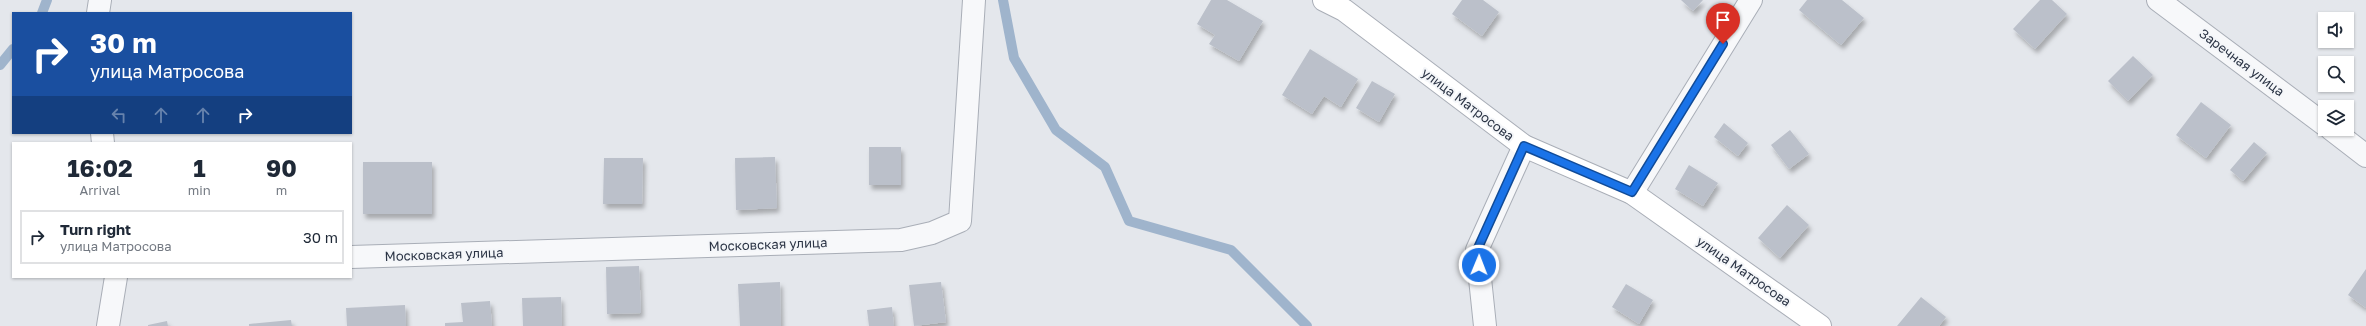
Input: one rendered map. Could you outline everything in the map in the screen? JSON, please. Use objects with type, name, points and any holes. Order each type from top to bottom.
[{"type":"main road","name":"улица Матросова","points":[[1324,0],[1344,10],[1524,146],[1632,192],[1820,326]]},
{"type":"street","points":[[98,12],[100,0]]},
{"type":"street","name":"Московская улица","points":[[352,257],[902,240],[946,227],[960,221],[974,0]]},
{"type":"street","points":[[1632,192],[1751,0]]},
{"type":"street","name":"Заречная улица","points":[[2158,0],[2318,120]]},
{"type":"street","points":[[2339,136],[2366,156]]},
{"type":"street","points":[[1485,326],[1477,250],[1524,146]]},
{"type":"street","points":[[108,326],[116,278]]},
{"type":"building","points":[[1211,0],[1227,0],[1263,21],[1239,61],[1209,44],[1215,35],[1197,24]]},
{"type":"building","points":[[1462,0],[1483,0],[1499,12],[1482,36],[1452,14]]},
{"type":"building","points":[[1681,0],[1703,0],[1693,11]]},
{"type":"building","points":[[1807,0],[1842,0],[1864,18],[1841,45],[1799,10]]},
{"type":"building","points":[[2040,0],[2052,0],[2067,14],[2035,49],[2013,29]]},
{"type":"building","points":[[1310,49],[1358,79],[1341,107],[1324,96],[1312,114],[1282,95]]},
{"type":"building","points":[[2133,56],[2153,75],[2128,101],[2108,81]]},
{"type":"building","points":[[1372,81],[1395,94],[1379,122],[1356,108]]},
{"type":"building","points":[[2201,102],[2231,125],[2206,158],[2176,135]]},
{"type":"building","points":[[1724,123],[1748,143],[1738,156],[1714,137]]},
{"type":"building","points":[[1790,130],[1809,154],[1789,169],[1771,145]]},
{"type":"building","points":[[2254,142],[2267,153],[2243,181],[2230,170]]},
{"type":"building","points":[[869,147],[901,147],[901,185],[869,185]]},
{"type":"building","points":[[775,157],[777,208],[736,210],[735,158]]},
{"type":"building","points":[[604,158],[643,158],[642,204],[603,204]]},
{"type":"building","points":[[363,162],[432,162],[432,214],[363,214]]},
{"type":"building","points":[[1689,165],[1718,183],[1703,206],[1675,189]]},
{"type":"building","points":[[1787,205],[1809,225],[1780,258],[1758,238]]},
{"type":"building","points":[[639,266],[641,313],[607,314],[606,267]]},
{"type":"building","points":[[2366,269],[2366,308],[2348,295]]},
{"type":"building","points":[[780,282],[781,326],[740,326],[738,284]]},
{"type":"building","points":[[941,282],[946,322],[914,326],[909,285]]},
{"type":"building","points":[[1626,284],[1653,300],[1639,324],[1612,307]]},
{"type":"building","points":[[561,297],[562,326],[523,326],[522,298]]},
{"type":"building","points":[[1921,297],[1946,317],[1939,326],[1897,326]]},
{"type":"building","points":[[490,301],[492,326],[445,326],[445,323],[463,322],[461,303]]},
{"type":"building","points":[[405,305],[406,326],[347,326],[346,308]]},
{"type":"building","points":[[892,307],[894,326],[869,326],[867,310]]},
{"type":"building","points":[[291,320],[292,326],[249,326],[249,324]]},
{"type":"building","points":[[167,321],[168,326],[148,326],[148,325]]},
{"type":"waterway","points":[[42,12],[47,0]]},
{"type":"waterway","points":[[1003,0],[1014,58],[1056,130],[1105,167],[1129,221],[1231,250],[1307,326]]},
{"type":"waterway","points":[[0,65],[12,50]]},
{"type":"route","points":[[1479,265],[1477,250],[1524,146],[1632,192],[1723,44]]}]
